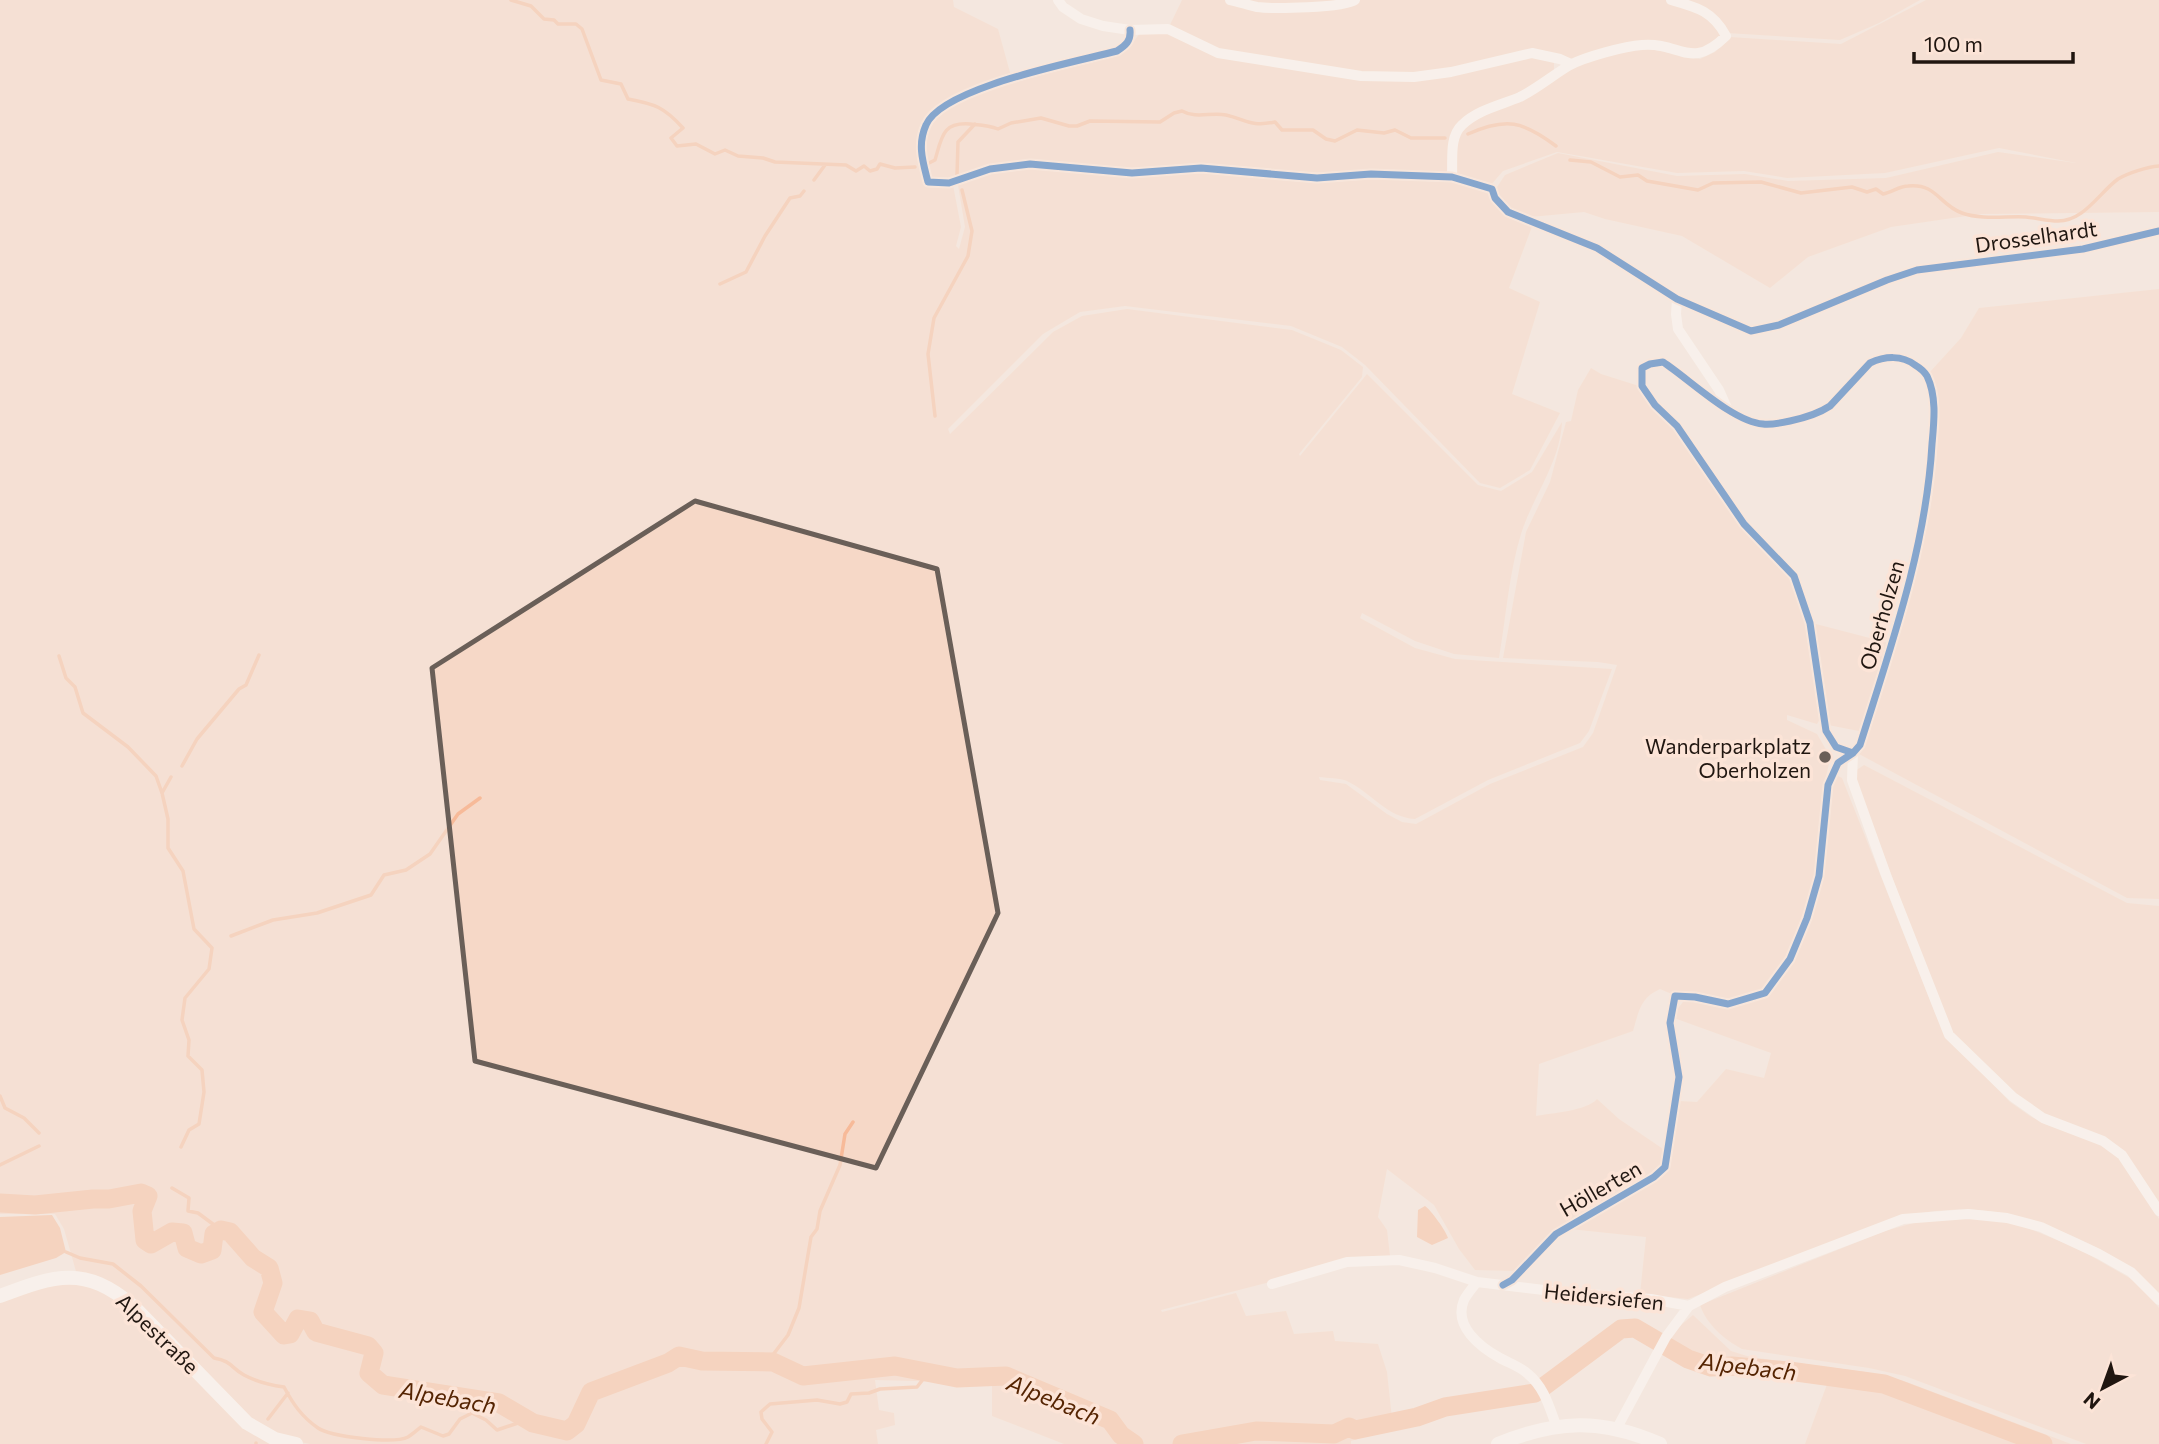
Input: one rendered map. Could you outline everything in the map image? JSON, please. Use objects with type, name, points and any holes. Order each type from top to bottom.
[{"type":"main road","name":"Alpestraße","points":[[0,1296],[36,1282],[59,1278],[100,1283],[133,1306],[247,1423],[275,1439],[296,1444]]},
{"type":"main road","points":[[1498,1444],[1556,1426],[1617,1428],[1660,1444]]},
{"type":"street","points":[[1058,0],[1063,7],[1081,19],[1103,26],[1131,33],[1168,29],[1218,53],[1361,76],[1414,77],[1451,72],[1532,53],[1571,64]]},
{"type":"street","points":[[1230,0],[1258,7],[1332,6],[1350,4],[1355,0]]},
{"type":"street","points":[[1452,177],[1454,138],[1461,126],[1479,114],[1522,96],[1571,64],[1643,45],[1697,55],[1712,49],[1726,36],[1719,22],[1699,8],[1671,0]]},
{"type":"street","points":[[1131,33],[1126,45],[1117,51],[990,84],[942,106],[926,123],[919,150],[928,182],[949,183],[990,169],[1030,164],[1132,173],[1201,168],[1317,178],[1371,174],[1452,177],[1492,189],[1495,198],[1508,212],[1597,248],[1677,299],[1675,314],[1678,328],[1719,390],[1727,409]]},
{"type":"street","name":"Drosselhardt","points":[[1677,299],[1752,331],[1779,325],[1917,270],[2083,249],[2159,231]]},
{"type":"street","name":"Oberholzen","points":[[1894,357],[1909,361],[1926,373],[1934,395],[1930,489],[1918,551],[1892,643],[1860,745],[1853,753],[1836,747],[1826,731],[1810,624],[1794,576],[1744,524],[1677,426],[1655,405],[1642,386],[1642,368],[1663,362],[1727,409],[1745,420],[1761,425],[1814,415],[1830,406],[1870,363],[1879,359],[1894,357]]},
{"type":"street","points":[[1853,753],[1852,780],[1949,1035],[2013,1097],[2043,1118],[2103,1140],[2122,1155],[2159,1211]]},
{"type":"street","name":"Höllerten","points":[[1503,1285],[1512,1280],[1556,1234],[1654,1177],[1665,1167],[1679,1077],[1670,1023],[1675,996],[1728,1004],[1765,993],[1798,941],[1819,876],[1828,785],[1838,764],[1853,753]]},
{"type":"street","points":[[1617,1428],[1666,1337],[1689,1306],[1724,1287],[1903,1219],[1968,1214],[2040,1227],[2131,1272],[2159,1300]]},
{"type":"street","name":"Heidersiefen","points":[[1272,1284],[1347,1262],[1399,1260],[1477,1282],[1552,1292],[1651,1299],[1689,1306]]},
{"type":"street","points":[[1477,1282],[1464,1300],[1463,1322],[1472,1338],[1494,1355],[1528,1373],[1544,1392],[1556,1426]]},
{"type":"highlighted area","points":[[695,501],[937,569],[998,913],[876,1168],[475,1061],[432,668]]},
{"type":"shaded area","points":[[0,0],[953,0],[954,7],[998,29],[1011,76],[992,80],[925,123],[926,184],[953,185],[961,227],[956,246],[959,249],[965,227],[958,185],[1009,167],[1452,178],[1490,190],[1493,198],[1533,224],[1509,288],[1540,302],[1512,394],[1560,413],[1530,470],[1500,488],[1480,483],[1365,365],[1342,347],[1291,326],[1125,306],[1080,312],[1043,334],[948,429],[950,434],[1053,332],[1082,316],[1127,309],[1292,330],[1341,350],[1363,367],[1362,377],[1300,456],[1367,374],[1478,485],[1501,491],[1532,472],[1562,422],[1551,465],[1521,534],[1499,658],[1454,654],[1415,641],[1362,613],[1360,618],[1415,648],[1455,659],[1612,669],[1589,731],[1580,743],[1488,780],[1415,819],[1387,809],[1347,781],[1319,777],[1320,780],[1346,784],[1387,814],[1402,822],[1416,824],[1490,784],[1583,747],[1593,733],[1617,665],[1503,658],[1526,532],[1550,482],[1566,422],[1571,421],[1578,390],[1591,368],[1601,374],[1639,386],[1788,572],[1806,622],[1820,719],[1817,724],[1787,715],[1787,720],[1817,734],[1828,753],[1829,764],[1824,785],[1818,876],[1789,958],[1764,992],[1729,1003],[1674,995],[1660,989],[1644,1001],[1633,1031],[1539,1064],[1536,1116],[1577,1109],[1597,1099],[1619,1119],[1666,1151],[1663,1166],[1554,1232],[1516,1271],[1475,1270],[1459,1249],[1434,1205],[1387,1169],[1378,1217],[1387,1230],[1390,1256],[1354,1257],[1161,1310],[1162,1312],[1236,1293],[1246,1316],[1286,1311],[1294,1334],[1333,1331],[1335,1341],[1378,1344],[1387,1372],[1393,1428],[1351,1441],[1351,1444],[1064,1444],[992,1416],[992,1383],[875,1380],[879,1410],[894,1413],[895,1425],[876,1430],[878,1444],[310,1444],[276,1437],[251,1421],[137,1303],[77,1275],[64,1229],[55,1214],[0,1214]]},
{"type":"shaded area","points":[[1182,0],[1920,0],[1879,23],[1840,40],[1727,33],[1696,53],[1643,42],[1571,63],[1554,60],[1554,71],[1532,86],[1477,112],[1449,148],[1447,171],[1443,174],[1317,176],[1201,167],[1132,172],[1054,164],[930,181],[924,137],[929,123],[943,111],[992,87],[1129,47],[1141,32],[1167,31]]},
{"type":"shaded area","points":[[1926,0],[2159,0],[2159,212],[1980,214],[1891,227],[1808,257],[1770,288],[1682,236],[1584,212],[1530,217],[1510,208],[1498,197],[1495,190],[1505,175],[1558,153],[1677,176],[1745,174],[1788,181],[1886,178],[1998,152],[2076,163],[1999,148],[1885,173],[1787,178],[1744,171],[1677,173],[1557,152],[1503,171],[1490,186],[1454,174],[1456,141],[1464,127],[1573,66],[1592,59],[1645,48],[1700,59],[1715,52],[1730,37],[1841,44]]},
{"type":"shaded area","points":[[2159,289],[2159,899],[2127,898],[1859,754],[1907,605],[1926,530],[1933,491],[1938,431],[1937,403],[1929,373],[1961,338],[1979,308]]},
{"type":"shaded area","points":[[1812,623],[1889,643],[1859,731],[1828,725]]},
{"type":"shaded area","points":[[1864,765],[2127,903],[2159,906],[2159,1207],[2126,1154],[2043,1115],[2015,1093],[1950,1031],[1856,781],[1855,771]]},
{"type":"shaded area","points":[[1838,776],[1842,778],[1946,1036],[2010,1102],[2045,1124],[2102,1145],[2121,1159],[2159,1219],[2159,1296],[2132,1269],[2100,1249],[2034,1221],[1993,1212],[1952,1210],[1906,1216],[1688,1299],[1640,1294],[1646,1237],[1570,1229],[1661,1177],[1679,1101],[1697,1102],[1726,1069],[1764,1078],[1771,1053],[1674,1018],[1675,1012],[1683,1002],[1690,1000],[1728,1008],[1767,995],[1794,959],[1822,879],[1832,782]]},
{"type":"shaded area","points":[[1425,1206],[1448,1238],[1432,1245],[1417,1237],[1418,1210]]},
{"type":"shaded area","points":[[52,1215],[60,1228],[66,1252],[56,1258],[0,1275],[0,1217]]},
{"type":"shaded area","points":[[1963,1218],[1999,1220],[2025,1227],[2079,1249],[2140,1284],[2159,1308],[2159,1444],[2086,1444],[1905,1376],[1742,1349],[1717,1331],[1700,1305],[1885,1231],[1917,1222]]},
{"type":"shaded area","points":[[76,1281],[115,1296],[273,1444],[0,1444],[0,1300],[38,1285]]},
{"type":"shaded area","points":[[1693,1315],[1731,1351],[1750,1357],[1866,1372],[1904,1381],[2071,1444],[1805,1444],[1829,1379],[1717,1365],[1670,1355],[1664,1351],[1674,1331]]},
{"type":"waterway","points":[[511,0],[531,6],[544,19],[554,20],[558,24],[576,24],[582,29],[601,80],[621,84],[628,99],[652,105],[670,115],[683,128],[671,138],[677,146],[696,144],[715,154],[725,150],[738,156],[775,162],[846,165],[856,171],[864,166],[870,171],[877,169],[880,164],[895,168],[915,167]]},
{"type":"waterway","points":[[929,163],[935,160],[939,144],[948,128],[961,124],[998,129],[1011,123],[1041,118],[1069,126],[1090,121],[1160,122],[1182,111],[1193,115],[1220,114],[1254,123],[1275,122],[1282,130],[1313,130],[1326,139],[1335,141],[1357,130],[1384,133],[1395,130],[1411,138],[1445,138]]},
{"type":"waterway","points":[[957,175],[958,142],[975,124]]},
{"type":"waterway","points":[[1468,134],[1493,125],[1514,124],[1534,131],[1556,146]]},
{"type":"waterway","points":[[1570,160],[1591,162],[1620,177],[1638,175],[1647,181],[1698,190],[1713,183],[1761,182],[1801,193],[1852,187],[1867,192],[1876,189],[1883,194],[1905,186],[1918,186],[1932,191],[1962,213],[2058,221],[2076,216],[2118,179],[2159,166]]},
{"type":"waterway","points":[[814,180],[825,165]]},
{"type":"waterway","points":[[935,416],[928,354],[934,318],[968,256],[972,231],[962,190]]},
{"type":"waterway","points":[[720,284],[746,272],[790,198],[800,196],[804,191]]},
{"type":"waterway","points":[[182,766],[197,739],[239,689],[246,685],[259,655]]},
{"type":"waterway","points":[[59,656],[66,678],[75,687],[83,713],[128,747],[156,776],[168,819],[168,848],[183,871],[194,929],[212,948],[209,969],[185,998],[182,1020],[189,1040],[188,1056],[202,1070],[204,1092],[199,1124],[189,1130],[181,1147]]},
{"type":"waterway","points":[[162,793],[171,777]]},
{"type":"waterway","points":[[231,936],[273,920],[317,913],[371,895],[384,875],[406,870],[430,854],[458,814],[480,798]]},
{"type":"waterway","points":[[0,1096],[5,1108],[24,1118],[39,1133]]},
{"type":"waterway","points":[[773,1362],[772,1356],[788,1335],[799,1308],[811,1237],[817,1229],[820,1211],[840,1165],[845,1134],[853,1122]]},
{"type":"waterway","points":[[0,1165],[39,1146]]},
{"type":"waterway","points":[[172,1188],[189,1198],[188,1211],[198,1213],[221,1230]]},
{"type":"waterway","name":"Alpebach","points":[[0,1203],[35,1205],[109,1199],[141,1193],[148,1196],[142,1211],[145,1240],[151,1244],[172,1232],[183,1233],[187,1248],[201,1254],[212,1250],[214,1234],[221,1230],[230,1232],[253,1258],[269,1268],[273,1283],[263,1312],[284,1335],[290,1334],[298,1319],[310,1321],[316,1332],[368,1346],[374,1353],[369,1373],[383,1385],[499,1403],[533,1423],[567,1431],[576,1424],[591,1392],[668,1363],[679,1356],[702,1361],[773,1362],[803,1376],[895,1366],[957,1378],[1006,1376],[1110,1420],[1121,1435],[1134,1444]]},
{"type":"waterway","points":[[66,1252],[80,1258],[113,1264],[141,1286],[214,1358],[224,1361],[254,1380],[284,1387],[303,1415],[325,1431],[348,1437],[390,1440],[408,1437],[421,1427],[443,1436],[449,1434],[460,1419],[472,1413],[497,1430],[527,1420]]},
{"type":"waterway","name":"Alpebach","points":[[1182,1444],[1256,1431],[1334,1434],[1349,1427],[1355,1430],[1417,1417],[1445,1407],[1535,1393],[1621,1329],[1635,1328],[1688,1359],[1711,1367],[1789,1371],[1884,1384],[2043,1444]]},
{"type":"waterway","points":[[766,1444],[772,1432],[762,1419],[761,1412],[770,1404],[817,1400],[840,1404],[847,1402],[851,1394],[917,1387],[928,1373]]},
{"type":"waterway","points":[[268,1419],[288,1393]]},
{"type":"cycle path","points":[[1130,30],[1127,42],[1117,51],[1012,78],[957,99],[937,111],[923,132],[922,154],[928,182],[949,183],[990,169],[1030,164],[1132,173],[1201,168],[1317,178],[1371,174],[1452,177],[1492,189],[1495,198],[1508,212],[1597,248],[1677,299],[1751,331],[1779,325],[1917,270],[2083,249],[2159,231]]},
{"type":"cycle path","points":[[1503,1285],[1512,1280],[1556,1234],[1654,1177],[1665,1167],[1679,1077],[1670,1023],[1675,996],[1728,1004],[1765,993],[1790,959],[1807,918],[1819,876],[1828,785],[1838,763],[1853,753],[1860,745],[1905,596],[1923,521],[1934,401],[1925,373],[1905,359],[1887,358],[1870,363],[1830,406],[1800,419],[1770,424],[1738,416],[1663,362],[1642,368],[1642,386],[1655,405],[1677,426],[1744,524],[1794,576],[1810,623],[1826,731],[1836,747],[1853,753]]},
{"type":"place","name":"Wanderparkplatz Oberholzen","points":[[1825,757]]}]
